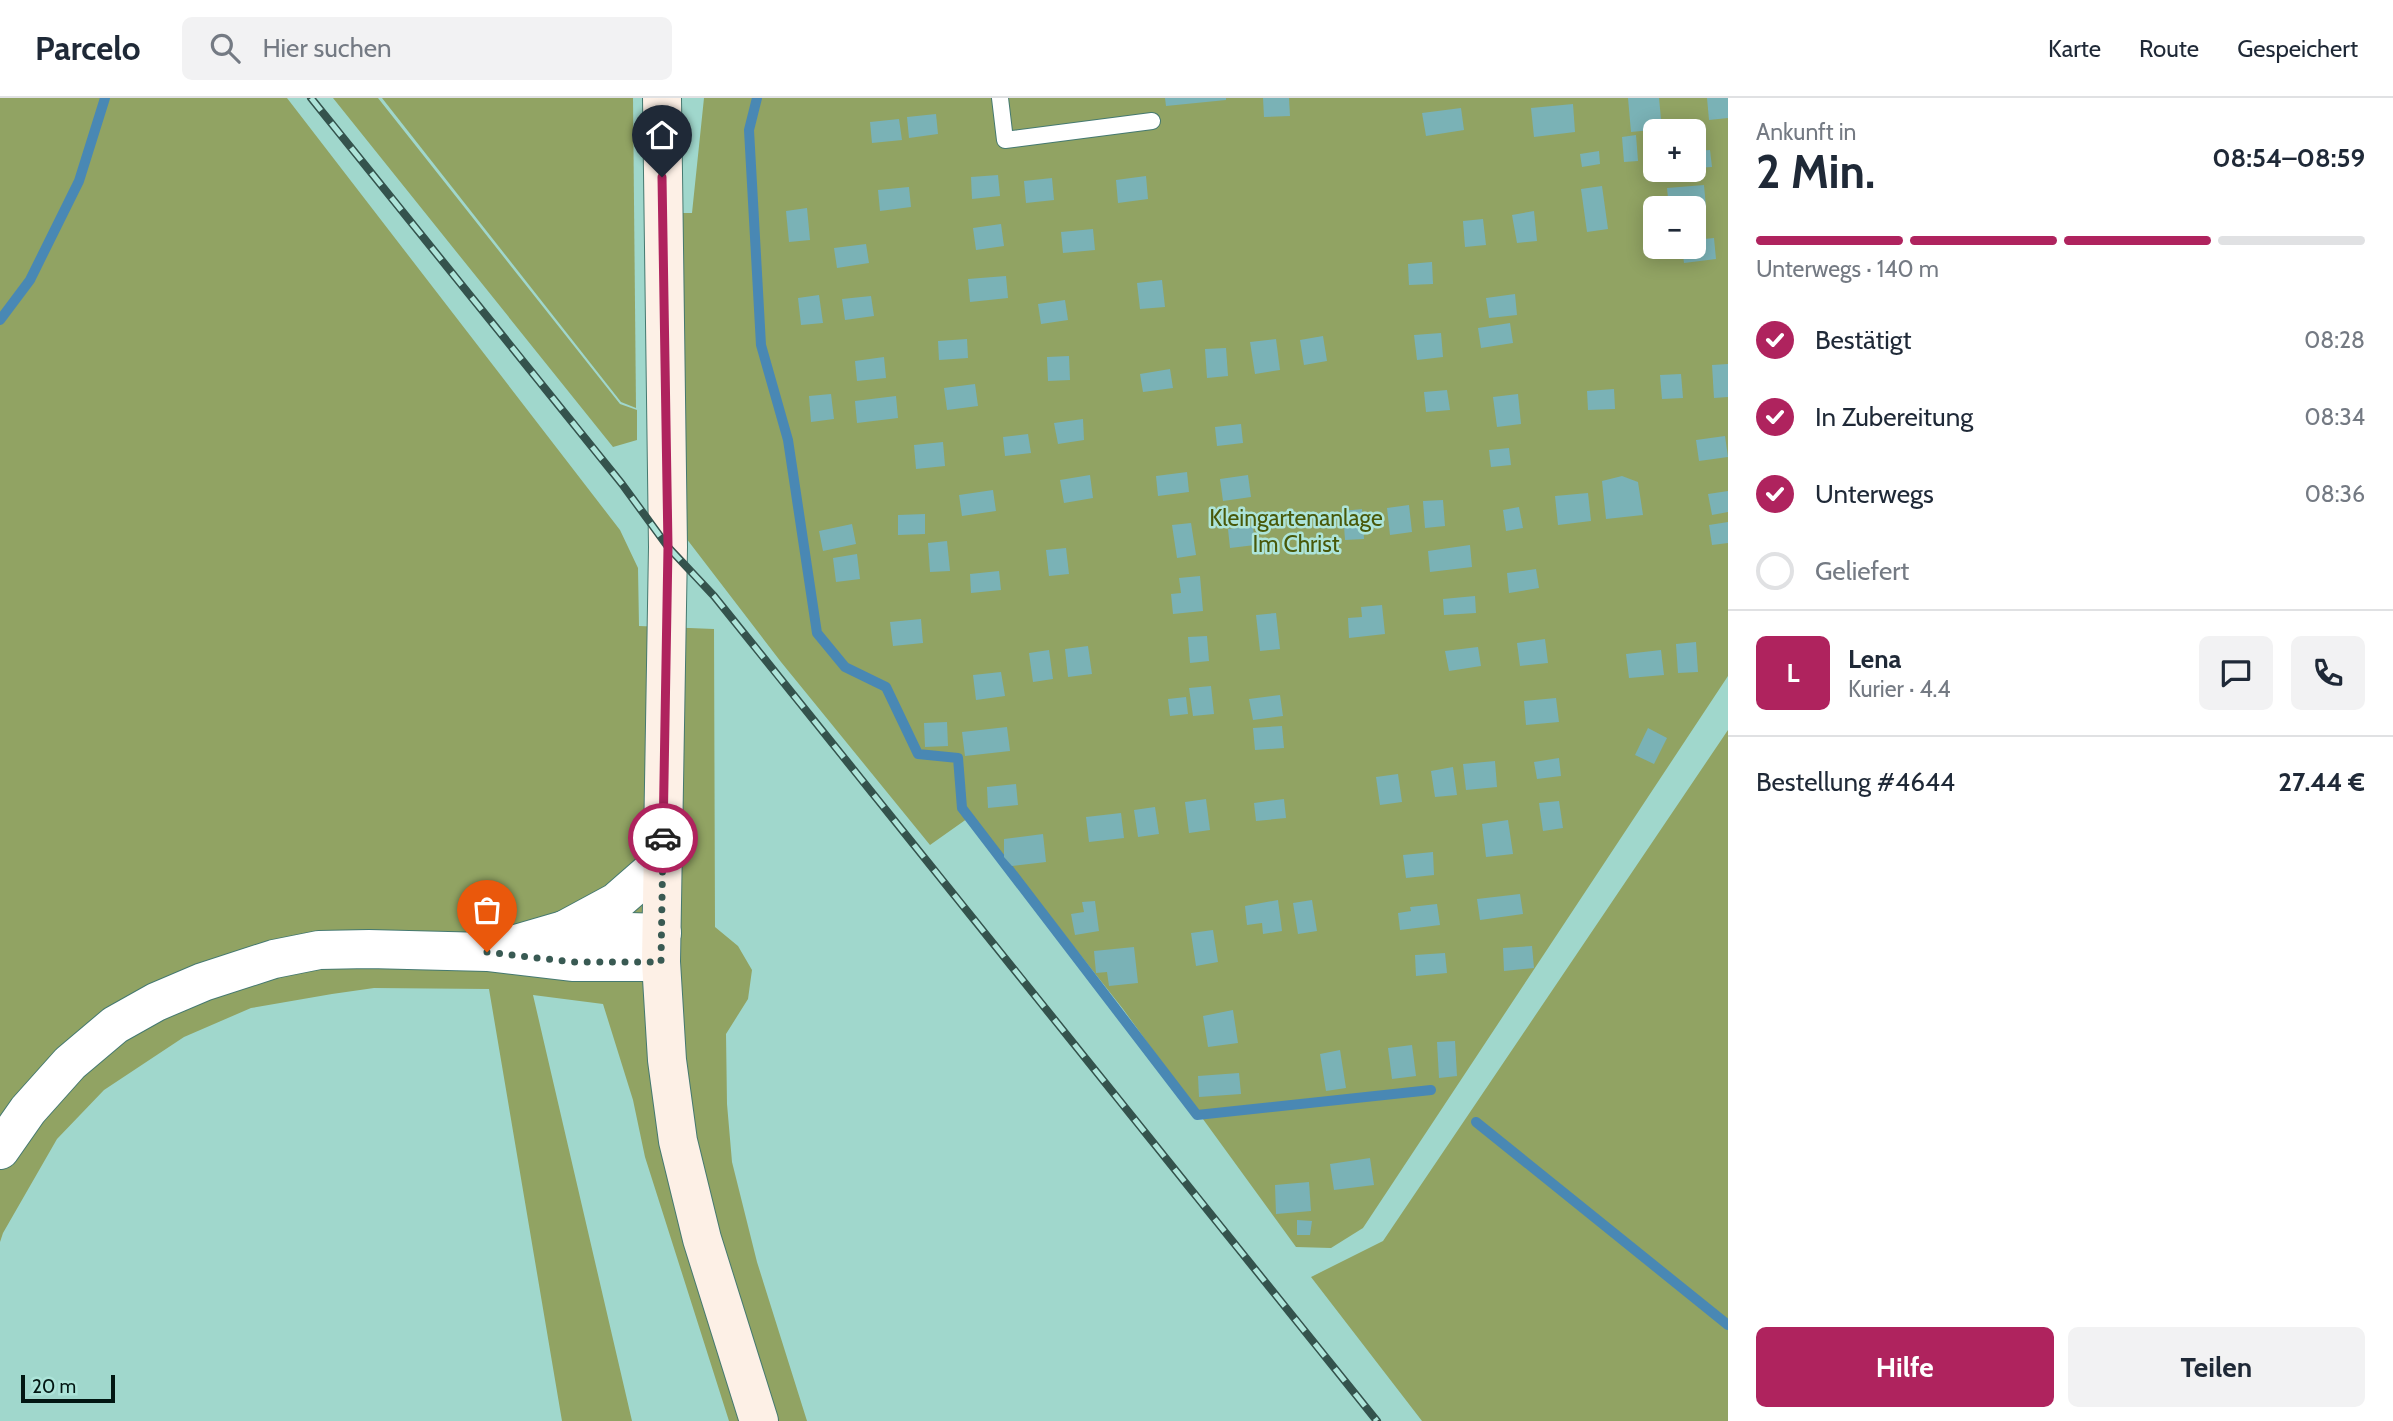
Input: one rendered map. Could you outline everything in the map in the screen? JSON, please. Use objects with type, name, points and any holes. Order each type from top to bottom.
[{"type":"main road","points":[[662,98],[668,547],[661,948],[667,1060],[678,1141],[702,1239],[759,1421]]},
{"type":"street","points":[[487,952],[564,930],[617,902],[663,861]]},
{"type":"street","points":[[564,930],[661,948]]},
{"type":"street","points":[[0,1150],[28,1110],[70,1063],[115,1025],[156,1002],[203,982],[274,959],[319,950],[487,952],[572,962],[661,948]]},
{"type":"lane","points":[[1000,98],[1005,139],[1152,121]]},
{"type":"green space","points":[[0,98],[287,98],[620,530],[638,568],[639,626],[714,629],[715,927],[738,946],[752,970],[748,999],[726,1034],[727,1104],[732,1162],[757,1262],[807,1421],[729,1421],[645,1157],[633,1100],[603,1004],[533,995],[632,1421],[562,1421],[489,989],[374,988],[332,994],[251,1008],[184,1037],[104,1090],[57,1139],[0,1242]]},
{"type":"green space","points":[[333,98],[378,98],[620,404],[637,410],[637,440],[613,447]]},
{"type":"green space","points":[[382,98],[633,98],[636,408],[621,402]]},
{"type":"green space","name":"Kleingartenanlage Im Christ","points":[[704,98],[1728,98],[1728,676],[1363,1228],[1331,1248],[1296,1247],[1123,1009],[971,816],[930,845],[781,662],[686,538],[677,213],[692,213]]},
{"type":"green space","points":[[1728,730],[1728,1421],[1422,1421],[1311,1277],[1383,1241]]},
{"type":"building","points":[[1165,98],[1226,98],[1226,100],[1166,106]]},
{"type":"building","points":[[1263,98],[1289,98],[1290,116],[1264,117]]},
{"type":"building","points":[[1628,98],[1659,98],[1661,119],[1643,119],[1643,131],[1631,132]]},
{"type":"building","points":[[1707,98],[1728,98],[1728,118],[1709,120]]},
{"type":"building","points":[[1573,104],[1575,132],[1534,137],[1531,108]]},
{"type":"building","points":[[1461,108],[1464,130],[1426,136],[1422,113]]},
{"type":"building","points":[[936,114],[938,134],[909,138],[907,117]]},
{"type":"building","points":[[899,119],[902,140],[872,143],[870,122]]},
{"type":"building","points":[[1636,135],[1638,161],[1624,162],[1622,137]]},
{"type":"building","points":[[1706,150],[1710,150],[1712,167],[1706,167]]},
{"type":"building","points":[[1599,151],[1600,164],[1582,167],[1580,154]]},
{"type":"building","points":[[998,175],[1000,196],[972,199],[971,177]]},
{"type":"building","points":[[1146,176],[1148,199],[1118,203],[1116,180]]},
{"type":"building","points":[[1052,178],[1054,200],[1026,203],[1024,181]]},
{"type":"building","points":[[1704,185],[1705,196],[1668,196],[1667,188]]},
{"type":"building","points":[[1602,186],[1608,229],[1587,232],[1581,189]]},
{"type":"building","points":[[909,187],[911,207],[880,211],[878,190]]},
{"type":"building","points":[[807,208],[810,240],[789,242],[786,211]]},
{"type":"building","points":[[1534,211],[1537,241],[1517,243],[1512,215]]},
{"type":"building","points":[[1483,219],[1486,245],[1465,247],[1463,221]]},
{"type":"building","points":[[1001,224],[1004,246],[976,250],[973,228]]},
{"type":"building","points":[[1093,229],[1095,250],[1063,253],[1061,232]]},
{"type":"building","points":[[1714,238],[1716,259],[1684,263],[1684,259],[1706,259],[1706,239]]},
{"type":"building","points":[[866,244],[869,263],[837,268],[834,248]]},
{"type":"building","points":[[1432,262],[1433,284],[1409,285],[1408,264]]},
{"type":"building","points":[[1006,276],[1008,298],[970,302],[968,279]]},
{"type":"building","points":[[1162,280],[1165,307],[1140,309],[1137,283]]},
{"type":"building","points":[[1515,294],[1517,315],[1489,318],[1486,298]]},
{"type":"building","points":[[819,295],[823,323],[801,325],[798,298]]},
{"type":"building","points":[[871,296],[874,316],[845,320],[842,299]]},
{"type":"building","points":[[1065,300],[1068,320],[1041,324],[1038,304]]},
{"type":"building","points":[[1510,323],[1513,343],[1481,348],[1478,328]]},
{"type":"building","points":[[1441,333],[1443,357],[1417,360],[1414,335]]},
{"type":"building","points":[[1323,336],[1327,361],[1304,365],[1300,340]]},
{"type":"building","points":[[967,339],[968,358],[939,360],[938,341]]},
{"type":"building","points":[[1276,339],[1280,370],[1255,374],[1250,342]]},
{"type":"building","points":[[1226,348],[1228,376],[1207,378],[1205,349]]},
{"type":"building","points":[[1069,356],[1070,380],[1048,381],[1047,357]]},
{"type":"building","points":[[884,357],[886,378],[857,381],[855,361]]},
{"type":"building","points":[[1728,364],[1728,397],[1714,398],[1712,365]]},
{"type":"building","points":[[1170,369],[1173,388],[1143,392],[1140,374]]},
{"type":"building","points":[[1681,374],[1683,398],[1662,399],[1660,375]]},
{"type":"building","points":[[975,384],[978,406],[947,410],[944,388]]},
{"type":"building","points":[[1614,389],[1615,409],[1588,410],[1587,391]]},
{"type":"building","points":[[1447,390],[1450,410],[1426,412],[1424,392]]},
{"type":"building","points":[[831,394],[834,419],[811,422],[809,396]]},
{"type":"building","points":[[1518,394],[1521,424],[1497,427],[1493,397]]},
{"type":"building","points":[[896,396],[898,418],[857,423],[855,401]]},
{"type":"building","points":[[1083,419],[1084,440],[1058,444],[1054,423]]},
{"type":"building","points":[[1241,424],[1243,443],[1217,446],[1215,427]]},
{"type":"building","points":[[1028,434],[1031,453],[1005,456],[1003,437]]},
{"type":"building","points":[[1725,436],[1728,457],[1699,461],[1696,440]]},
{"type":"building","points":[[943,442],[945,466],[916,469],[914,445]]},
{"type":"building","points":[[1509,448],[1511,465],[1491,467],[1489,450]]},
{"type":"building","points":[[1187,472],[1189,492],[1158,496],[1156,476]]},
{"type":"building","points":[[1090,475],[1093,498],[1064,503],[1060,480]]},
{"type":"building","points":[[1248,475],[1251,497],[1223,501],[1220,479]]},
{"type":"building","points":[[1622,476],[1638,482],[1643,515],[1606,519],[1602,481]]},
{"type":"building","points":[[993,490],[996,511],[962,516],[959,495]]},
{"type":"building","points":[[1728,491],[1728,512],[1712,515],[1708,494]]},
{"type":"building","points":[[1588,493],[1591,521],[1558,525],[1555,496]]},
{"type":"building","points":[[1443,500],[1445,526],[1425,528],[1423,501]]},
{"type":"building","points":[[1409,505],[1412,532],[1390,535],[1387,508]]},
{"type":"building","points":[[1519,507],[1523,528],[1506,531],[1503,510]]},
{"type":"building","points":[[1362,509],[1364,539],[1345,540],[1343,511]]},
{"type":"building","points":[[925,514],[925,534],[898,535],[898,515]]},
{"type":"building","points":[[1728,522],[1728,543],[1712,545],[1709,525]]},
{"type":"building","points":[[1191,523],[1196,555],[1177,558],[1172,525]]},
{"type":"building","points":[[852,524],[856,544],[823,551],[819,531]]},
{"type":"building","points":[[1253,526],[1255,545],[1230,548],[1228,529]]},
{"type":"building","points":[[947,541],[950,571],[930,572],[928,543]]},
{"type":"building","points":[[1470,545],[1472,567],[1430,572],[1428,551]]},
{"type":"building","points":[[1066,548],[1069,574],[1049,576],[1046,550]]},
{"type":"building","points":[[857,554],[860,579],[836,582],[833,558]]},
{"type":"building","points":[[1536,569],[1539,588],[1509,593],[1507,573]]},
{"type":"building","points":[[999,571],[1001,590],[971,593],[970,574]]},
{"type":"building","points":[[1200,576],[1203,611],[1173,614],[1171,594],[1181,593],[1179,578]]},
{"type":"building","points":[[1475,596],[1476,613],[1444,615],[1443,599]]},
{"type":"building","points":[[1382,605],[1385,634],[1349,638],[1348,618],[1362,617],[1361,607]]},
{"type":"building","points":[[1276,613],[1280,649],[1260,651],[1256,615]]},
{"type":"building","points":[[921,619],[923,643],[893,646],[890,622]]},
{"type":"building","points":[[1207,636],[1209,661],[1190,663],[1188,637]]},
{"type":"building","points":[[1545,639],[1548,663],[1520,666],[1517,643]]},
{"type":"building","points":[[1696,642],[1698,672],[1678,673],[1676,644]]},
{"type":"building","points":[[1088,646],[1092,674],[1068,677],[1065,649]]},
{"type":"building","points":[[1478,647],[1481,666],[1449,671],[1445,651]]},
{"type":"building","points":[[1049,650],[1053,679],[1033,682],[1029,653]]},
{"type":"building","points":[[1661,650],[1664,675],[1629,678],[1626,654]]},
{"type":"building","points":[[1001,672],[1005,696],[976,700],[973,675]]},
{"type":"building","points":[[1211,686],[1214,714],[1193,716],[1189,688]]},
{"type":"building","points":[[1280,695],[1283,716],[1253,720],[1249,699]]},
{"type":"building","points":[[1186,697],[1188,714],[1170,716],[1168,699]]},
{"type":"building","points":[[1556,698],[1559,722],[1526,725],[1524,701]]},
{"type":"building","points":[[947,722],[948,746],[925,747],[924,723]]},
{"type":"building","points":[[1282,726],[1284,748],[1255,750],[1253,728]]},
{"type":"building","points":[[1007,727],[1010,751],[965,756],[962,732]]},
{"type":"building","points":[[1648,728],[1667,738],[1654,764],[1635,755]]},
{"type":"building","points":[[1559,758],[1561,776],[1537,779],[1534,762]]},
{"type":"building","points":[[1495,761],[1497,787],[1466,790],[1463,764]]},
{"type":"building","points":[[1453,767],[1457,795],[1435,797],[1431,771]]},
{"type":"building","points":[[1398,774],[1402,802],[1380,805],[1376,777]]},
{"type":"building","points":[[1016,784],[1018,805],[988,808],[987,787]]},
{"type":"building","points":[[1206,799],[1210,830],[1189,833],[1185,802]]},
{"type":"building","points":[[1284,799],[1286,818],[1256,821],[1254,803]]},
{"type":"building","points":[[1559,801],[1563,828],[1543,831],[1539,803]]},
{"type":"building","points":[[1155,807],[1159,834],[1138,837],[1134,810]]},
{"type":"building","points":[[1121,813],[1124,838],[1089,842],[1086,817]]},
{"type":"building","points":[[1508,820],[1513,854],[1486,857],[1482,824]]},
{"type":"building","points":[[1043,834],[1046,862],[1012,866],[1004,857],[1004,839]]},
{"type":"building","points":[[1433,852],[1434,875],[1406,878],[1403,855]]},
{"type":"building","points":[[1520,894],[1523,914],[1480,920],[1477,899]]},
{"type":"building","points":[[1278,900],[1282,931],[1263,934],[1262,923],[1247,925],[1245,906]]},
{"type":"building","points":[[1312,900],[1317,931],[1298,934],[1293,903]]},
{"type":"building","points":[[1095,901],[1099,931],[1075,935],[1071,914],[1084,912],[1082,902]]},
{"type":"building","points":[[1437,904],[1440,925],[1400,930],[1398,913],[1411,911],[1410,907]]},
{"type":"building","points":[[1213,930],[1218,962],[1196,966],[1191,933]]},
{"type":"building","points":[[1532,946],[1534,968],[1504,971],[1503,948]]},
{"type":"building","points":[[1134,947],[1138,983],[1109,986],[1107,972],[1096,973],[1094,951]]},
{"type":"building","points":[[1445,953],[1447,973],[1416,976],[1415,955]]},
{"type":"building","points":[[1233,1010],[1238,1043],[1208,1047],[1203,1016]]},
{"type":"building","points":[[1455,1041],[1457,1076],[1439,1078],[1437,1042]]},
{"type":"building","points":[[1412,1045],[1416,1076],[1392,1079],[1388,1048]]},
{"type":"building","points":[[1340,1050],[1346,1088],[1326,1091],[1320,1054]]},
{"type":"building","points":[[1239,1073],[1241,1094],[1199,1097],[1198,1076]]},
{"type":"building","points":[[1370,1158],[1374,1185],[1334,1190],[1330,1164]]},
{"type":"building","points":[[1309,1182],[1311,1211],[1276,1214],[1275,1185]]},
{"type":"building","points":[[1297,1220],[1312,1221],[1310,1235],[1297,1235]]},
{"type":"waterway","points":[[0,320],[30,280],[79,181],[105,98]]},
{"type":"waterway","points":[[757,98],[749,130],[761,345],[788,440],[817,633],[845,667],[886,687],[918,754],[958,758],[962,808],[1197,1115],[1431,1090]]},
{"type":"waterway","points":[[1476,1122],[1728,1325]]},
{"type":"railway","points":[[311,98],[622,484],[668,547],[714,596],[1377,1421]]},
{"type":"way so far","points":[[487,952],[572,962],[661,962],[663,838]]},
{"type":"route","points":[[662,177],[668,547],[663,838]]}]
